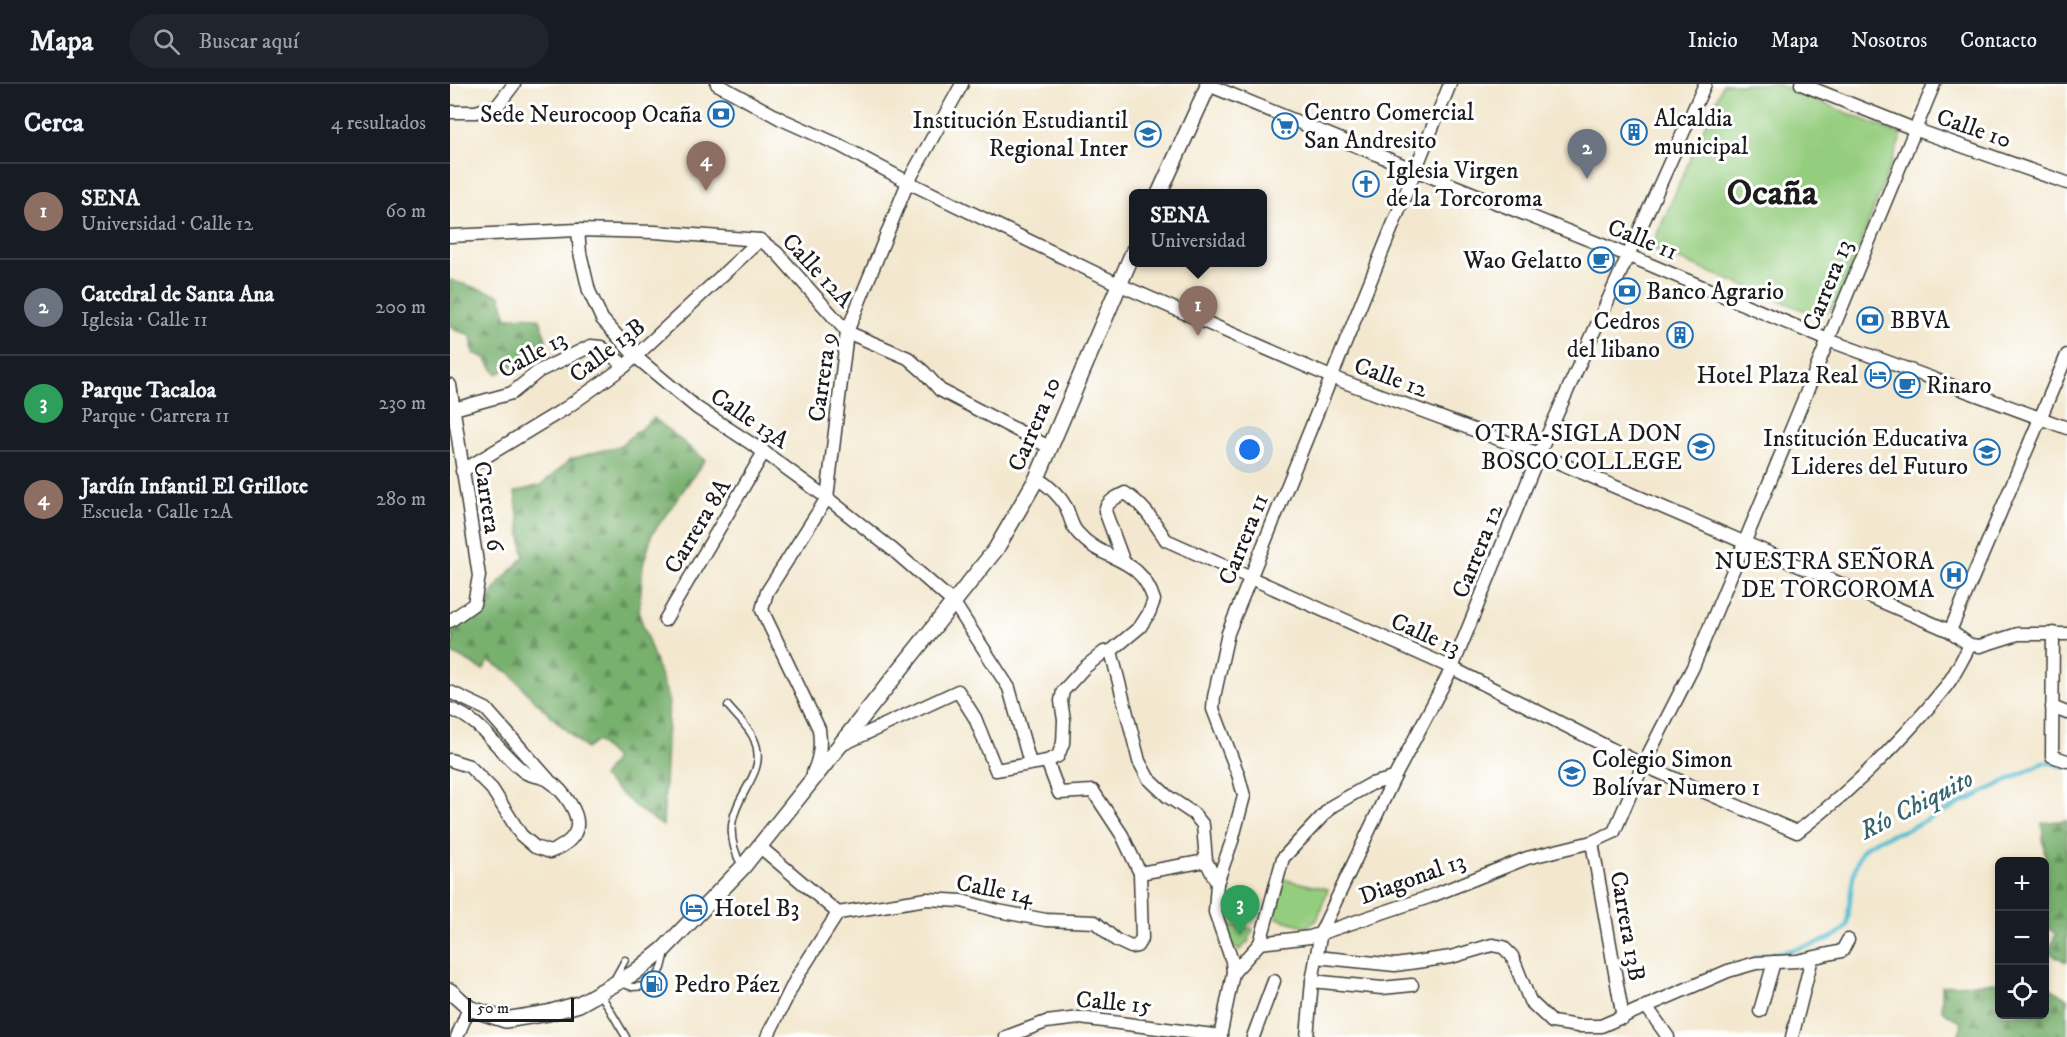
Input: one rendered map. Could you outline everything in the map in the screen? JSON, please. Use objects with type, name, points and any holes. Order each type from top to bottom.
[{"type":"street","points":[[450,112],[476,112],[498,105],[514,84]]},
{"type":"street","name":"Calle 12","points":[[717,84],[781,119],[839,145],[908,182],[1118,284],[1331,377],[1539,454],[1950,631],[1970,645]]},
{"type":"street","name":"Carrera 9","points":[[810,783],[819,759],[821,746],[819,729],[762,610],[767,592],[827,498],[847,332],[908,182],[962,84]]},
{"type":"street","points":[[1161,189],[1207,84]]},
{"type":"street","name":"Calle 11","points":[[1207,84],[1627,255],[1828,340],[2067,428]]},
{"type":"street","name":"Carrera 11","points":[[1221,1036],[1233,973],[1232,962],[1215,912],[1217,883],[1232,841],[1244,796],[1214,709],[1214,697],[1228,633],[1450,84]]},
{"type":"street","name":"Carrera 12","points":[[1307,1037],[1312,981],[1321,932],[1394,778],[1452,668],[1539,454],[1705,84]]},
{"type":"street","name":"Calle 10","points":[[1801,84],[1914,129],[2067,183]]},
{"type":"street","name":"Carrera 13","points":[[1614,832],[1643,765],[1693,667],[1934,84]]},
{"type":"street","name":"Calle 12A","points":[[450,236],[578,230],[655,232],[760,240],[777,254],[847,332],[908,358],[940,390],[1049,447]]},
{"type":"street","name":"Calle 13A","points":[[578,230],[580,253],[589,291],[602,319],[636,357],[697,408],[764,452],[827,498],[893,550],[954,603]]},
{"type":"street","name":"Calle 13B","points":[[462,471],[566,408],[625,366],[760,240]]},
{"type":"street","name":"Carrera 10","points":[[470,1008],[505,1020],[548,1013],[579,1004],[610,987],[665,947],[743,867],[996,549],[1037,478],[1129,261]]},
{"type":"street","name":"Calle 13","points":[[454,409],[512,393],[539,371],[591,346],[600,347],[625,366]]},
{"type":"street","points":[[1950,631],[2067,355]]},
{"type":"street","name":"Carrera 6","points":[[450,385],[479,576],[474,604],[450,621]]},
{"type":"street","name":"Carrera 8A","points":[[665,620],[764,452]]},
{"type":"street","points":[[838,746],[958,691],[975,718],[996,770],[1058,756],[1063,743],[1064,720],[1061,701],[1063,691],[1084,668],[1104,652],[1111,651],[1140,627],[1154,600],[1145,578],[1123,560],[1096,550],[1075,531],[1067,507],[1056,491],[1037,478]]},
{"type":"street","name":"Calle 13","points":[[1123,560],[1105,511],[1106,506],[1112,500],[1125,493],[1137,500],[1166,540],[1452,668],[1643,765],[1797,832],[1840,796],[1911,727],[1948,683],[1970,645]]},
{"type":"street","points":[[954,603],[1009,687],[1030,763]]},
{"type":"street","points":[[2053,633],[2052,756],[2067,761]]},
{"type":"street","points":[[1970,645],[1980,646],[2018,634],[2067,634]]},
{"type":"street","points":[[1047,760],[1059,793],[1093,791],[1122,836],[1140,873],[1206,861],[1203,825],[1194,814],[1167,796],[1148,778],[1139,761],[1111,651]]},
{"type":"street","points":[[450,692],[486,709],[572,804],[577,818],[576,832],[566,844],[550,852],[536,847],[521,835],[492,789],[469,766],[450,760]]},
{"type":"street","points":[[2052,708],[2067,713]]},
{"type":"street","points":[[450,709],[464,714],[483,728],[501,750],[525,773],[548,779]]},
{"type":"street","points":[[1233,973],[1260,944],[1283,858],[1332,806],[1371,784],[1394,778]]},
{"type":"street","name":"Diagonal 13","points":[[1260,944],[1310,937],[1429,897],[1527,858],[1592,842],[1614,832]]},
{"type":"street","name":"Carrera 13B","points":[[1592,842],[1623,1018]]},
{"type":"street","points":[[759,846],[838,913],[797,977],[767,1037]]},
{"type":"street","name":"Carrera 11","points":[[1206,861],[1217,883]]},
{"type":"street","name":"Calle 14","points":[[838,913],[927,899],[963,901],[998,911],[1046,920],[1095,922],[1116,940],[1131,947],[1137,946],[1142,939],[1140,873]]},
{"type":"street","points":[[1316,957],[1395,965],[1451,957],[1492,945],[1503,947],[1512,956],[1530,1001],[1552,1022],[1578,1026],[1601,1026],[1728,971],[1756,963],[1812,958],[1842,951],[1848,940]]},
{"type":"street","points":[[1792,1037],[1812,958]]},
{"type":"street","points":[[1760,1011],[1774,962]]},
{"type":"street","points":[[1252,1037],[1274,981]]},
{"type":"street","points":[[1312,981],[1382,988],[1412,985]]},
{"type":"street","points":[[450,991],[470,1008],[457,1037]]},
{"type":"street","points":[[1646,1006],[1668,1037]]},
{"type":"street","name":"Calle 15","points":[[1006,1037],[1046,1022],[1080,1018],[1221,1036]]},
{"type":"lane","points":[[728,706],[754,737],[759,754],[754,774],[732,817],[730,834],[734,851],[743,867]]},
{"type":"lane","points":[[648,950],[665,947],[662,968],[657,977]]},
{"type":"lane","points":[[625,960],[610,987],[626,1037]]},
{"type":"lane","points":[[610,987],[648,986]]},
{"type":"green space","points":[[1723,84],[1776,84],[1902,135],[1838,303],[1827,312],[1815,315],[1651,248]]},
{"type":"green space","points":[[450,280],[500,295],[507,318],[525,316],[540,319],[548,347],[497,374],[484,357],[473,353],[471,335],[450,326]]},
{"type":"green space","points":[[654,418],[705,460],[652,534],[643,565],[639,614],[669,700],[663,826],[638,809],[602,777],[615,759],[597,741],[586,749],[530,696],[510,673],[489,661],[483,670],[450,652],[454,639],[450,634],[450,626],[484,608],[500,582],[524,557],[515,492],[541,485],[571,459],[619,446]]},
{"type":"green space","points":[[2067,820],[2067,962],[2049,953],[2056,934],[2049,929],[2049,857],[2045,857],[2042,823]]},
{"type":"green space","points":[[1282,879],[1328,889],[1317,920],[1307,927],[1277,918],[1275,914]]},
{"type":"green space","points":[[1228,924],[1253,929],[1248,942],[1239,950],[1230,946]]},
{"type":"green space","points":[[1995,982],[1995,1019],[2049,1019],[2049,987],[2067,998],[2067,1037],[1958,1037],[1962,1023],[1942,1010],[1942,986]]},
{"type":"waterway","name":"Río Chiquito","points":[[1754,958],[1818,943],[1840,933],[1847,926],[1854,871],[1862,852],[1871,843],[1906,830],[2043,763],[2067,767]]},
{"type":"place","name":"Sede Neurocoop Ocaña","points":[[721,114]]},
{"type":"place","name":"Centro Comercial San Andresito","points":[[1285,126]]},
{"type":"place","name":"Alcaldia municipal","points":[[1634,132]]},
{"type":"place","name":"Institución Estudiantil Regional Inter","points":[[1148,134]]},
{"type":"place","name":"Catedral de Santa Ana","points":[[1587,179]]},
{"type":"place","name":"Iglesia Virgen de la Torcoroma","points":[[1366,184]]},
{"type":"place","name":"Jardín Infantil El Grillote","points":[[706,191]]},
{"type":"place","name":"Wao Gelatto","points":[[1601,260]]},
{"type":"place","name":"Banco Agrario","points":[[1627,291]]},
{"type":"place","name":"BBVA","points":[[1870,320]]},
{"type":"place","name":"Cedros del libano","points":[[1680,335]]},
{"type":"place","name":"SENA","points":[[1198,336]]},
{"type":"place","name":"Hotel Plaza Real","points":[[1878,375]]},
{"type":"place","name":"Rinaro","points":[[1907,385]]},
{"type":"place","name":"OTRA-SIGLA DON BOSCO COLLEGE","points":[[1701,447]]},
{"type":"place","name":"Institución Educativa Lideres del Futuro","points":[[1987,452]]},
{"type":"place","name":"NUESTRA SEÑORA DE TORCOROMA","points":[[1954,575]]},
{"type":"place","name":"Colegio Simon Bolívar Numero 1","points":[[1572,773]]},
{"type":"place","name":"Hotel B3","points":[[694,908]]},
{"type":"place","name":"Parque Tacaloa","points":[[1240,935]]},
{"type":"place","name":"Pedro Páez","points":[[654,984]]},
{"type":"district","name":"Ocaña","points":[[1772,191]]}]
